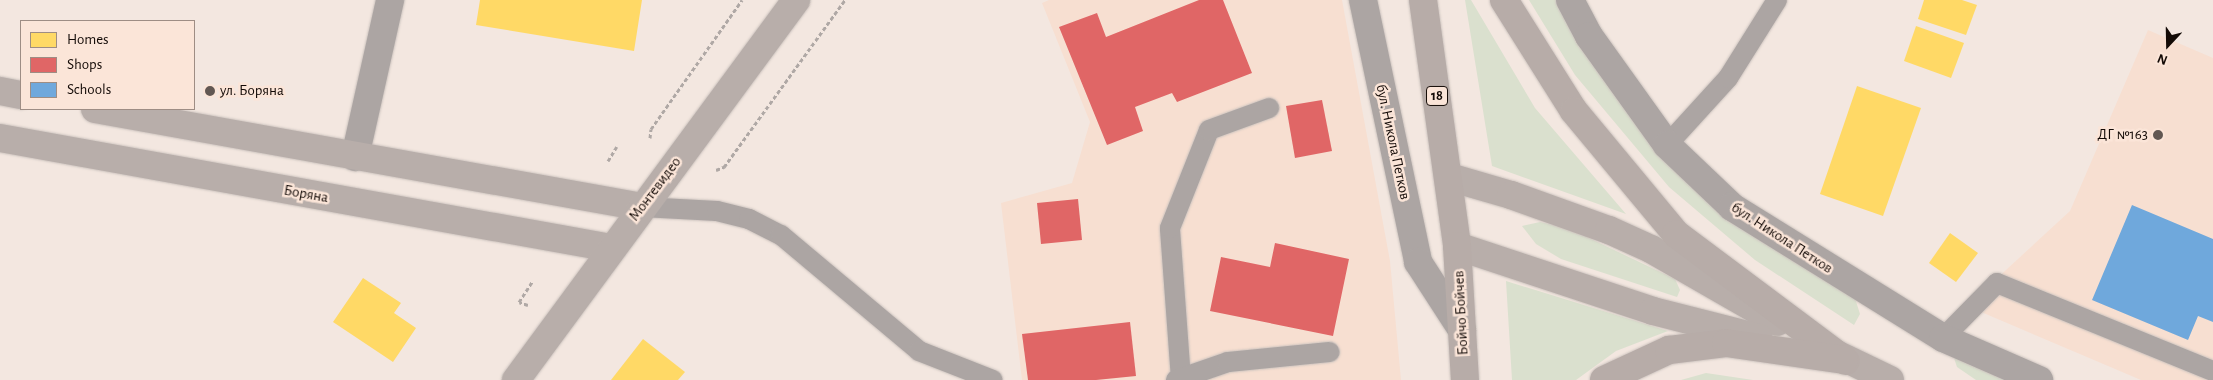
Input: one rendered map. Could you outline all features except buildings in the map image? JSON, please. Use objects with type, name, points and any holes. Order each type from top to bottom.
[{"type":"highway","name":"18","points":[[1423,0],[1457,246]]},
{"type":"highway","points":[[1504,0],[1574,111],[1676,234],[1846,361]]},
{"type":"highway","name":"Бойчо Бойчев","points":[[1457,246],[1465,380]]},
{"type":"highway","points":[[1604,380],[1669,350],[1726,343],[1846,361]]},
{"type":"street","points":[[355,157],[390,0]]},
{"type":"street","name":"Монтевидео","points":[[516,380],[611,248],[796,0]]},
{"type":"street","name":"бул. Никола Петков","points":[[1363,0],[1418,262],[1462,330]]},
{"type":"street","name":"бул. Никола Петков","points":[[1570,0],[1589,36],[1667,145],[1732,207],[1942,338],[2039,380]]},
{"type":"street","points":[[0,91],[20,95]]},
{"type":"street","points":[[100,110],[642,207]]},
{"type":"street","name":"Боряна","points":[[0,138],[611,248]]},
{"type":"street","points":[[1449,178],[1511,195],[1609,230],[1651,249],[1846,361],[1890,380]]},
{"type":"street","points":[[1457,246],[1653,312],[1846,361]]},
{"type":"lane","points":[[1667,145],[1728,78],[1777,0]]},
{"type":"lane","points":[[1181,379],[1170,228],[1209,130],[1269,108]]},
{"type":"lane","points":[[642,207],[717,211],[757,222],[781,234],[919,351],[993,380]]},
{"type":"lane","points":[[1942,338],[1998,283],[2213,371]]},
{"type":"lane","points":[[1176,380],[1228,362],[1330,352]]},
{"type":"path","points":[[651,129],[742,0]]},
{"type":"path","points":[[724,167],[845,0]]},
{"type":"path","points":[[608,161],[617,146]]},
{"type":"path","points":[[529,306],[519,302],[532,282]]},
{"type":"shaded area","points":[[1049,0],[1342,0],[1390,261],[1401,380],[1022,380],[1001,203],[1072,183],[1090,122],[1042,3]]},
{"type":"shaded area","name":"ДГ №163","points":[[2148,30],[2213,58],[2213,380],[2141,380],[1967,306],[2070,211]]},
{"type":"green space","points":[[1465,0],[1471,0],[1535,108],[1626,214],[1492,166]]},
{"type":"green space","points":[[1529,0],[1557,0],[1614,89],[1854,295],[1860,314],[1854,325],[1755,260],[1669,187],[1575,75]]},
{"type":"green space","points":[[1540,222],[1568,228],[1675,279],[1680,290],[1677,297],[1561,259],[1536,244],[1522,226]]},
{"type":"green space","points":[[1506,281],[1668,331],[1616,351],[1576,380],[1512,380]]},
{"type":"green space","points":[[1954,358],[2040,380],[1976,380],[1957,367]]},
{"type":"green space","points":[[1706,373],[1753,380],[1681,380]]},
{"type":"place","name":"ул. Боряна","points":[[210,91]]},
{"type":"place","name":"ДГ №163","points":[[2158,135]]}]
